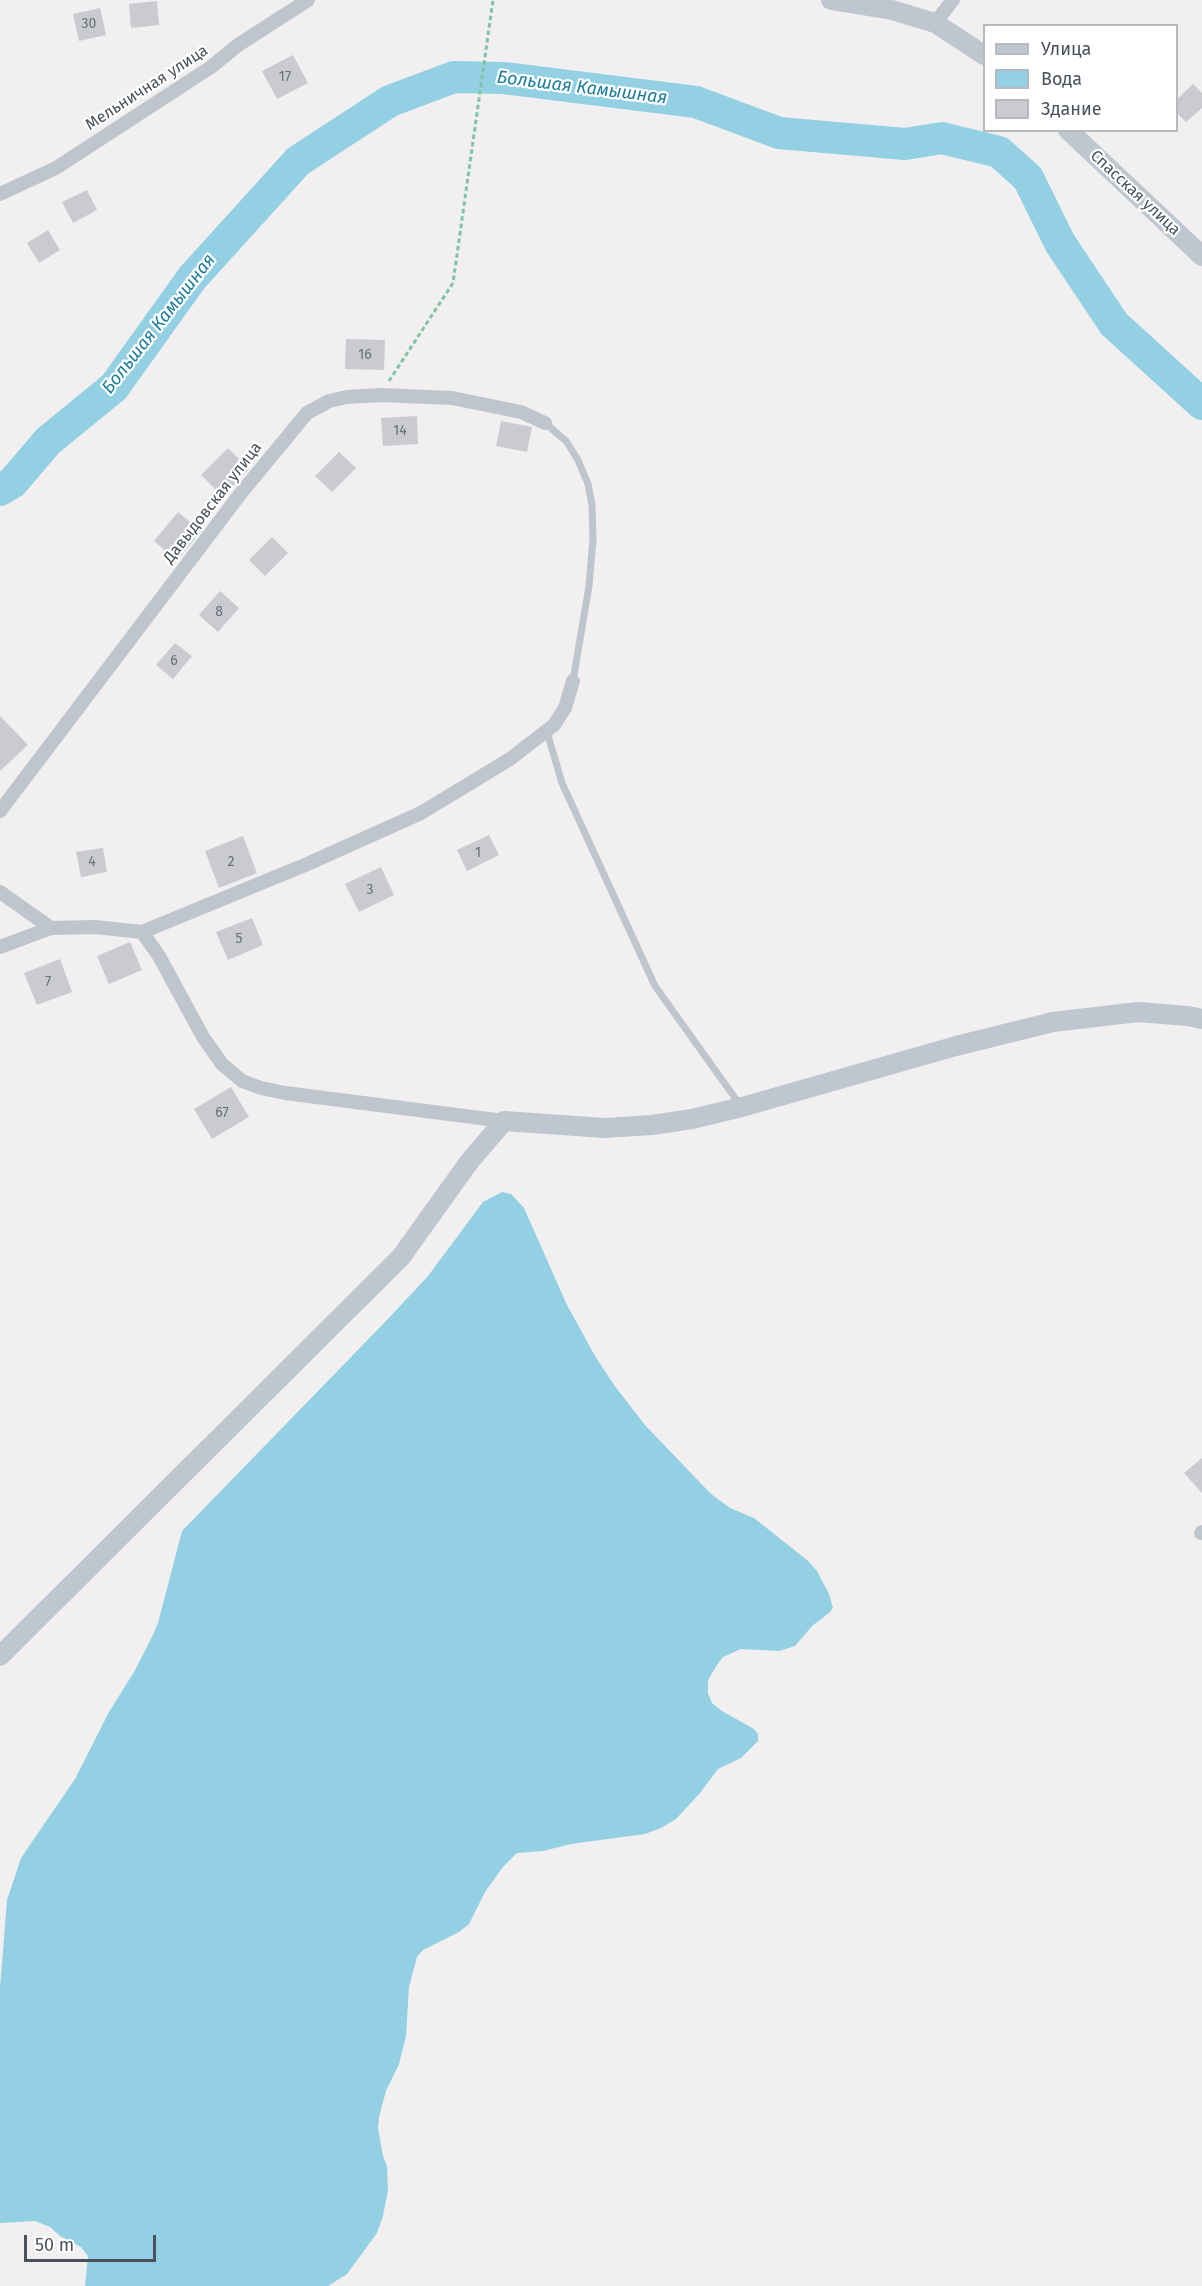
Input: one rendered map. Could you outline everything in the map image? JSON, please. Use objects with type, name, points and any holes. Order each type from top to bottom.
[{"type":"street","name":"Мельничная улица","points":[[0,194],[56,168],[211,67],[238,45],[308,0]]},
{"type":"street","points":[[831,0],[892,10],[935,23],[983,54]]},
{"type":"street","points":[[935,23],[953,0]]},
{"type":"street","name":"Спасская улица","points":[[1070,132],[1202,256]]},
{"type":"street","name":"Давыдовская улица","points":[[0,811],[135,630],[307,413],[329,401],[347,397],[380,395],[452,398],[521,412],[545,423]]},
{"type":"street","points":[[0,947],[51,928],[95,927],[142,932],[305,866],[421,813],[475,782],[547,732],[565,708],[573,681]]},
{"type":"street","points":[[0,892],[51,928]]},
{"type":"street","points":[[142,932],[159,956],[203,1037],[222,1064],[242,1081],[285,1094],[504,1121],[606,1128],[682,1120],[742,1107],[956,1046],[1053,1022],[1138,1012],[1202,1019]]},
{"type":"street","points":[[0,1656],[401,1257],[469,1162],[504,1121]]},
{"type":"lane","points":[[545,423],[566,441],[578,460],[588,484],[592,505],[593,539],[589,586],[573,681]]},
{"type":"lane","points":[[547,732],[562,783],[655,986],[742,1107]]},
{"type":"path","points":[[380,395],[453,283],[493,0]]},
{"type":"water","points":[[502,1192],[511,1194],[524,1208],[567,1305],[595,1356],[645,1425],[711,1494],[730,1508],[754,1518],[807,1560],[817,1571],[829,1594],[833,1608],[812,1626],[795,1646],[779,1651],[741,1649],[723,1657],[717,1665],[708,1680],[708,1693],[712,1703],[754,1729],[758,1734],[758,1741],[741,1758],[718,1769],[676,1819],[645,1834],[571,1844],[543,1851],[517,1853],[503,1867],[485,1892],[469,1924],[459,1932],[423,1950],[417,1957],[409,1987],[406,2036],[399,2064],[386,2091],[379,2117],[378,2128],[387,2166],[388,2190],[383,2216],[377,2233],[347,2274],[328,2286],[85,2286],[88,2256],[81,2247],[60,2236],[50,2227],[35,2221],[0,2223],[0,1988],[7,1900],[21,1858],[75,1779],[109,1712],[151,1639],[158,1623],[182,1531],[428,1276],[483,1202]]},
{"type":"building","points":[[157,1],[159,25],[131,28],[129,4]]},
{"type":"building","points":[[100,8],[106,35],[79,41],[73,14]]},
{"type":"building","points":[[293,55],[308,83],[277,99],[262,71]]},
{"type":"building","points":[[1193,84],[1202,93],[1202,108],[1186,122],[1178,114],[1178,98]]},
{"type":"building","points":[[87,190],[97,210],[73,223],[62,202]]},
{"type":"building","points":[[48,230],[60,250],[39,263],[27,243]]},
{"type":"building","points":[[346,339],[385,340],[384,370],[345,369]]},
{"type":"building","points":[[417,416],[418,444],[383,446],[381,418]]},
{"type":"building","points":[[501,421],[532,427],[527,452],[496,446]]},
{"type":"building","points":[[228,448],[249,469],[223,497],[201,475]]},
{"type":"building","points":[[339,452],[356,468],[332,492],[315,476]]},
{"type":"building","points":[[178,512],[201,531],[177,561],[154,541]]},
{"type":"building","points":[[272,537],[288,553],[265,576],[249,560]]},
{"type":"building","points":[[220,591],[239,608],[218,632],[199,615]]},
{"type":"building","points":[[175,643],[192,656],[173,679],[156,665]]},
{"type":"building","points":[[0,716],[28,745],[0,771]]},
{"type":"building","points":[[489,835],[499,855],[467,871],[457,850]]},
{"type":"building","points":[[243,836],[257,873],[219,888],[205,851]]},
{"type":"building","points":[[103,848],[107,872],[81,877],[76,852]]},
{"type":"building","points":[[381,867],[394,895],[359,912],[345,884]]},
{"type":"building","points":[[252,918],[263,945],[228,960],[216,932]]},
{"type":"building","points":[[130,942],[142,970],[109,984],[97,956]]},
{"type":"building","points":[[60,959],[72,992],[37,1005],[24,973]]},
{"type":"building","points":[[231,1087],[249,1117],[212,1139],[194,1109]]},
{"type":"building","points":[[1202,1458],[1202,1493],[1184,1473]]},
{"type":"waterway","name":"Большая Камышная","points":[[0,490],[12,483],[48,441],[114,387],[192,278],[298,161],[390,101],[454,77],[504,78],[696,102],[779,133],[905,144],[942,138],[999,152],[1028,178],[1060,243],[1114,324],[1202,404]]}]
